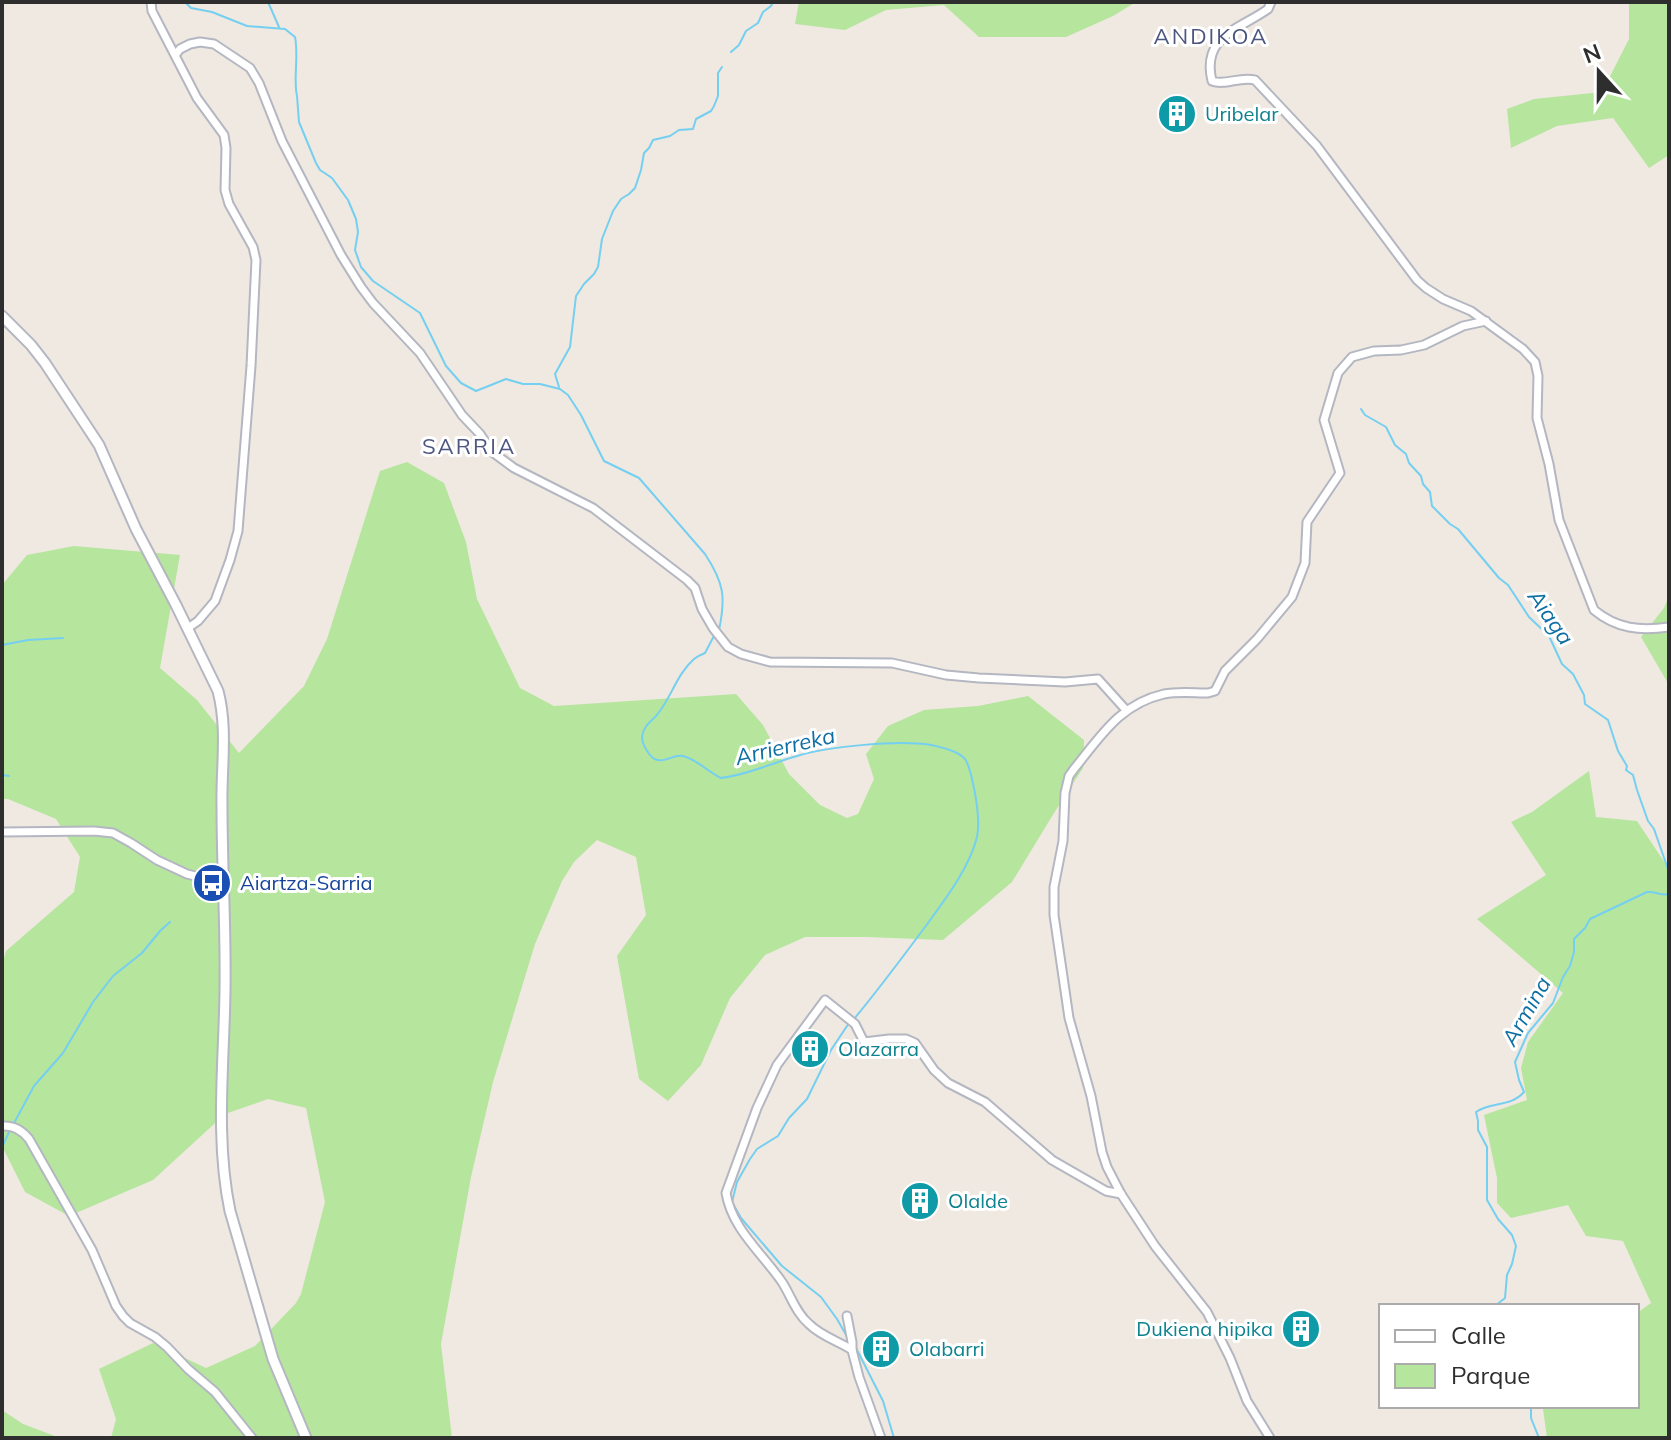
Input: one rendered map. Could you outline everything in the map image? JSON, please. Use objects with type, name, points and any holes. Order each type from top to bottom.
[{"type":"street","points":[[151,2],[152,11],[197,98],[224,135],[225,190],[229,204],[253,247],[256,260],[238,531],[215,601],[188,628]]},
{"type":"street","points":[[1271,2],[1268,9],[1219,40],[1211,62],[1212,81],[1255,80],[1317,146],[1417,280],[1443,299],[1462,306],[1486,321],[1535,362],[1538,376],[1537,418],[1559,520],[1594,610],[1618,625],[1645,630],[1669,627]]},
{"type":"street","points":[[176,54],[190,44],[214,44],[250,68],[282,141],[361,287],[420,353],[491,451],[514,468],[593,508],[687,580],[695,588],[712,626],[728,647],[770,662],[892,663],[968,677],[1065,682],[1098,679],[1126,710]]},
{"type":"street","points":[[2,316],[45,363],[106,458],[136,529],[211,674],[222,705],[225,986],[221,1145],[225,1186],[273,1359],[306,1438]]},
{"type":"street","points":[[1270,1438],[1247,1401],[1207,1312],[1155,1246],[1121,1194],[1102,1152],[1091,1096],[1069,1018],[1055,930],[1054,899],[1069,776],[1117,717],[1138,703],[1165,694],[1215,691],[1225,671],[1292,597],[1305,563],[1307,522],[1340,473],[1324,420],[1338,373],[1352,357],[1424,345],[1463,326],[1486,321]]},
{"type":"street","points":[[2,832],[113,833],[187,874],[223,883]]},
{"type":"street","points":[[852,1350],[809,1324],[783,1283],[734,1220],[726,1193],[757,1108],[784,1054],[825,1000],[851,1022],[864,1042],[906,1039],[915,1043],[948,1083],[985,1102],[1052,1160],[1106,1191],[1121,1194]]},
{"type":"street","points":[[4,1126],[23,1131],[88,1242],[123,1316],[155,1337],[215,1392],[252,1438]]},
{"type":"street","points":[[847,1316],[859,1377],[881,1438]]},
{"type":"green space","points":[[799,2],[1136,2],[1066,37],[979,37],[944,5],[886,10],[845,30],[795,24]]},
{"type":"green space","points":[[1629,2],[1669,2],[1669,155],[1649,168],[1613,118],[1557,126],[1511,148],[1507,109],[1534,99],[1602,92],[1629,39]]},
{"type":"green space","points":[[407,462],[444,483],[466,542],[477,599],[520,688],[554,706],[736,694],[763,725],[789,774],[820,805],[847,818],[858,814],[874,779],[866,754],[888,726],[924,710],[978,706],[1028,696],[1084,740],[1083,768],[1012,882],[943,940],[805,937],[765,955],[730,998],[701,1065],[668,1101],[639,1079],[617,956],[646,915],[636,857],[597,840],[574,862],[562,881],[535,944],[493,1082],[471,1177],[441,1344],[452,1438],[111,1438],[116,1419],[99,1369],[153,1343],[206,1368],[255,1346],[301,1294],[325,1202],[306,1108],[268,1099],[225,1114],[153,1180],[69,1216],[25,1192],[2,1146],[2,965],[6,951],[74,892],[80,857],[56,819],[2,799],[2,585],[27,555],[74,546],[180,555],[160,668],[197,700],[239,753],[304,686],[327,639],[380,471]]},
{"type":"green space","points":[[1669,596],[1669,685],[1641,637],[1664,608]]},
{"type":"green space","points":[[1589,771],[1596,817],[1637,821],[1669,869],[1669,1438],[1547,1438],[1544,1408],[1639,1408],[1639,1312],[1651,1303],[1623,1241],[1586,1236],[1568,1205],[1511,1218],[1497,1203],[1497,1178],[1484,1115],[1527,1100],[1521,1068],[1528,1042],[1563,993],[1477,919],[1546,875],[1511,822],[1532,812]]},
{"type":"green space","points":[[2,1410],[23,1424],[60,1438],[2,1438]]},
{"type":"waterway","name":"Arrierreka","points":[[180,2],[247,26],[285,29],[295,37],[299,122],[320,170],[332,178],[348,200],[356,219],[358,232],[355,250],[361,267],[373,281],[420,313],[446,366],[461,383],[476,391],[506,379],[560,389],[568,395],[604,461],[639,478],[705,554],[722,590],[719,630]]},
{"type":"waterway","points":[[268,2],[279,27]]},
{"type":"waterway","points":[[731,52],[773,2]]},
{"type":"waterway","points":[[559,387],[555,374],[570,347],[576,296],[598,267],[602,239],[613,211],[621,199],[635,188],[644,153],[653,140],[679,130],[693,129],[696,119],[711,111],[718,96],[718,73],[722,67]]},
{"type":"waterway","name":"Aiaga","points":[[1361,409],[1365,415],[1386,427],[1395,445],[1406,454],[1409,463],[1421,476],[1430,492],[1432,506],[1458,529],[1508,585],[1529,617],[1549,636],[1562,664],[1573,674],[1584,695],[1585,704],[1608,720],[1626,770],[1633,775],[1669,872]]},
{"type":"waterway","name":"Arrierreka","points":[[715,634],[705,653],[694,659],[683,672],[644,730],[644,746],[656,760],[683,756],[721,778],[811,752],[901,743],[949,750],[962,756],[968,765],[978,825],[968,861],[940,906],[854,1019]]},
{"type":"waterway","points":[[2,645],[63,638]]},
{"type":"waterway","points":[[2,775],[9,776]]},
{"type":"waterway","name":"Armina","points":[[1498,1304],[1505,1298],[1507,1275],[1516,1246],[1512,1235],[1487,1200],[1487,1147],[1478,1130],[1476,1112],[1513,1100],[1524,1092],[1515,1062],[1528,1033],[1553,1003],[1570,966],[1574,939],[1590,919],[1647,892],[1669,894]]},
{"type":"waterway","points":[[13,1125],[34,1086],[63,1053],[93,1002],[113,976],[142,953],[170,922]]},
{"type":"waterway","name":"Arrierreka","points":[[849,1023],[831,1050],[807,1099],[789,1118],[778,1136],[757,1149],[750,1159],[737,1182],[732,1202],[741,1218],[782,1266],[821,1297],[849,1340]]},
{"type":"waterway","points":[[2,1147],[10,1130]]},
{"type":"waterway","name":"Arrierreka","points":[[856,1348],[883,1401],[894,1438]]},
{"type":"waterway","name":"Armina","points":[[1531,1408],[1531,1418],[1539,1438]]},
{"type":"place","name":"Uribelar","points":[[1177,114]]},
{"type":"place","name":"Aiartza-Sarria","points":[[212,883]]},
{"type":"place","name":"Olazarra","points":[[810,1049]]},
{"type":"place","name":"Olalde","points":[[920,1201]]},
{"type":"place","name":"Dukiena hipika","points":[[1301,1329]]},
{"type":"place","name":"Olabarri","points":[[881,1349]]},
{"type":"district","name":"ANDIKOA","points":[[1211,36]]},
{"type":"district","name":"SARRIA","points":[[469,446]]}]
